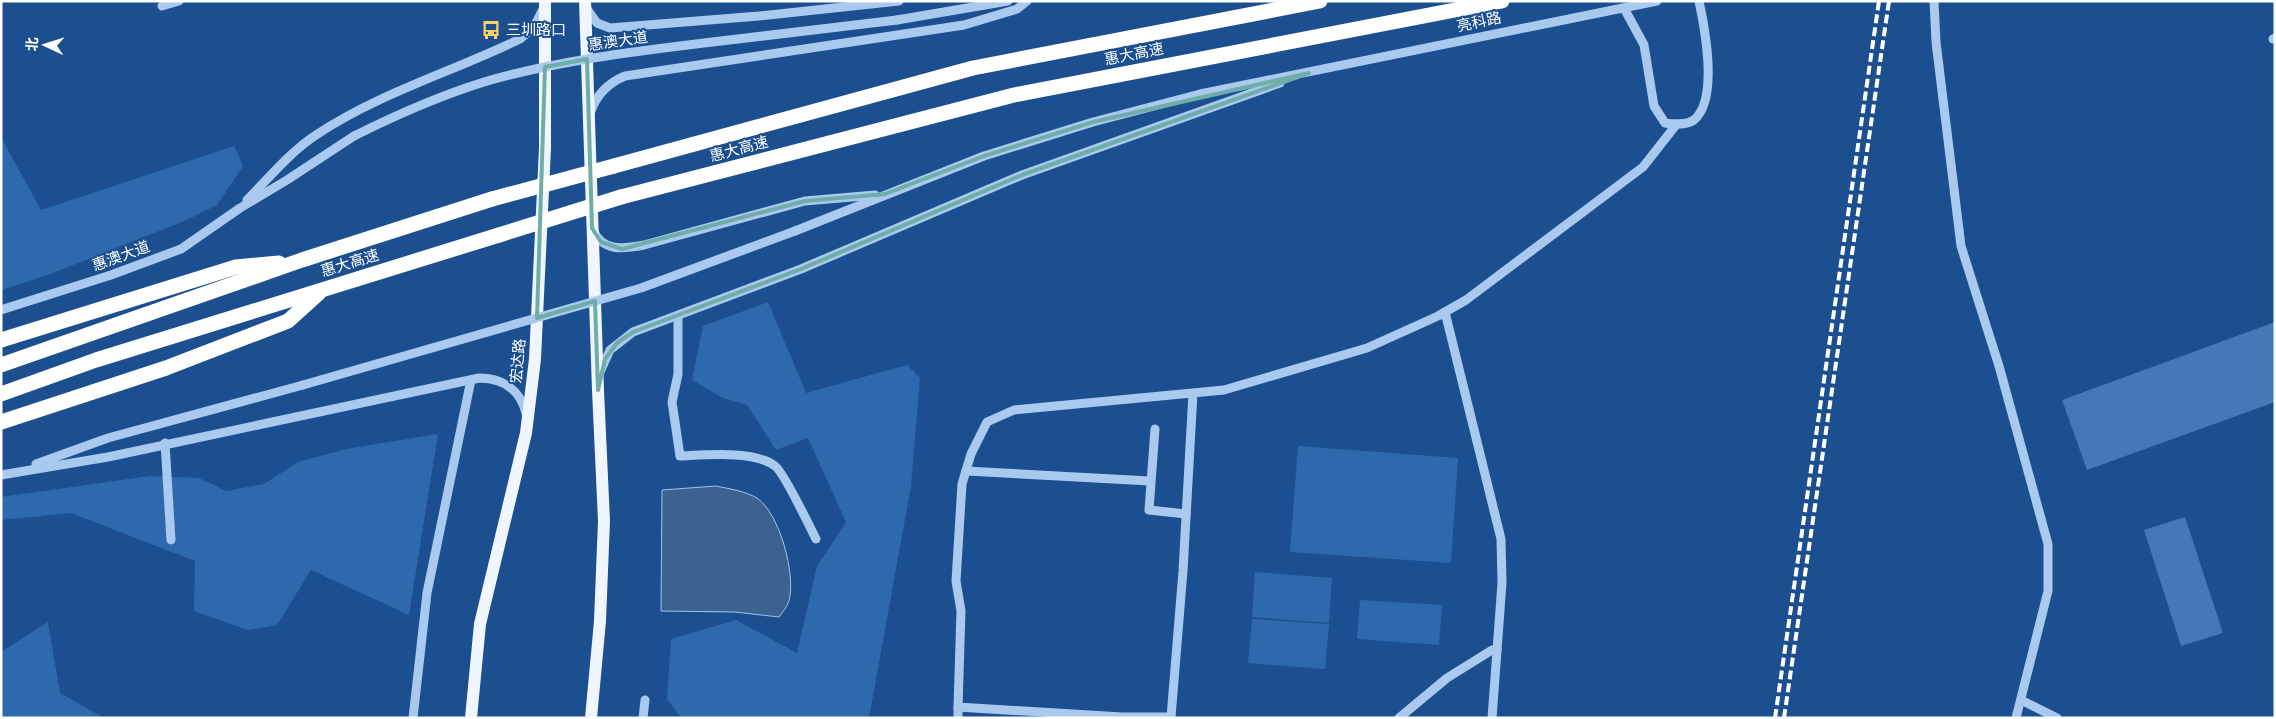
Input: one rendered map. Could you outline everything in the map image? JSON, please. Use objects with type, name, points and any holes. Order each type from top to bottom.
[{"type":"highway","name":"惠大高速","points":[[1,365],[302,260],[492,199],[973,68],[1320,1]]},
{"type":"highway","name":"惠大高速","points":[[1,394],[96,360],[621,197],[1014,95],[1502,1]]},
{"type":"highway","points":[[1,340],[236,267],[302,260]]},
{"type":"highway","points":[[1,422],[166,368],[288,321],[322,289]]},
{"type":"main road","name":"宏达路","points":[[471,718],[480,624],[526,433],[535,359],[545,148],[545,1]]},
{"type":"main road","points":[[585,1],[604,521],[600,621],[591,718]]},
{"type":"street","points":[[162,6],[179,1]]},
{"type":"street","points":[[240,208],[285,161],[315,136],[364,105],[520,39],[534,27],[540,18],[545,1]]},
{"type":"street","points":[[585,1],[591,18],[597,23],[610,28],[759,16],[899,1]]},
{"type":"street","name":"惠澳大道","points":[[1,310],[111,275],[181,249],[240,208],[288,180],[354,136],[383,121],[433,100],[483,82],[536,68],[600,56],[897,20],[1008,1]]},
{"type":"street","points":[[589,119],[600,93],[625,76],[964,25],[1017,9],[1026,1]]},
{"type":"street","name":"亮科路","points":[[1308,73],[1657,1]]},
{"type":"street","points":[[1624,8],[1644,45],[1654,106],[1665,123],[1676,125],[1694,121],[1703,109],[1708,83],[1706,32],[1699,1]]},
{"type":"street","points":[[1934,1],[1936,42],[1961,246],[1999,366],[2048,544],[2048,591],[2016,718]]},
{"type":"street","points":[[20,471],[108,438],[303,385],[641,288],[795,231],[984,156],[1093,122],[1200,94],[1308,73]]},
{"type":"street","points":[[598,390],[600,369],[608,354],[617,343],[633,332],[801,269],[1022,175],[1308,73]]},
{"type":"street","points":[[958,718],[961,611],[956,581],[962,484],[979,436],[987,422],[1014,410],[1224,390],[1368,348],[1445,312],[1466,300],[1643,168],[1676,125]]},
{"type":"street","points":[[592,228],[601,242],[607,246],[622,249],[644,245],[805,201],[886,194]]},
{"type":"street","points":[[1445,312],[1501,539],[1502,583],[1492,718]]},
{"type":"street","points":[[678,316],[678,374],[672,402],[680,456],[723,455],[759,459],[776,466],[816,540]]},
{"type":"street","points":[[1,475],[108,457],[166,443],[480,378],[496,380],[512,388],[524,404],[526,433]]},
{"type":"street","points":[[413,718],[427,593],[471,380]]},
{"type":"street","points":[[958,707],[1122,717],[1172,718],[1192,393]]},
{"type":"street","points":[[1155,429],[1150,481],[1150,510],[1186,514]]},
{"type":"street","points":[[166,443],[171,540]]},
{"type":"street","points":[[966,471],[1150,481]]},
{"type":"street","points":[[1399,718],[1446,678],[1492,650],[1497,650]]},
{"type":"street","points":[[643,718],[645,700]]},
{"type":"street","points":[[2021,700],[2057,718]]},
{"type":"highlighted area","points":[[587,59],[592,228],[601,242],[622,249],[805,201],[885,194],[984,156],[1093,122],[1309,73],[1022,175],[801,269],[633,332],[617,343],[605,359],[598,390],[595,301],[537,318],[545,67]]},
{"type":"shaded area","points":[[1,137],[41,210],[234,146],[243,166],[217,205],[187,220],[48,275],[1,290]]},
{"type":"shaded area","points":[[768,302],[806,393],[907,365],[920,378],[911,486],[869,718],[681,718],[667,699],[671,639],[736,620],[797,653],[817,566],[846,522],[808,438],[776,450],[747,405],[723,398],[692,380],[703,326]]},
{"type":"shaded area","points":[[438,434],[409,615],[311,570],[277,625],[248,630],[194,611],[195,561],[71,513],[1,520],[1,497],[150,476],[199,478],[226,491],[264,484],[298,462],[346,449]]},
{"type":"shaded area","points":[[1298,446],[1458,458],[1451,563],[1290,552]]},
{"type":"shaded area","points":[[716,486],[742,492],[757,498],[773,517],[788,561],[791,590],[786,608],[779,617],[735,612],[661,611],[662,490]]},
{"type":"shaded area","points":[[1255,572],[1332,578],[1329,623],[1252,617]]},
{"type":"shaded area","points":[[1360,600],[1442,605],[1439,645],[1357,639]]},
{"type":"shaded area","points":[[1252,619],[1329,624],[1325,669],[1248,663]]},
{"type":"shaded area","points":[[48,622],[60,693],[104,718],[1,718],[1,652]]},
{"type":"building","points":[[2275,322],[2275,402],[2087,470],[2062,400]]},
{"type":"building","points":[[2185,517],[2223,633],[2181,646],[2144,530]]},
{"type":"railway","points":[[1775,718],[1879,1]]},
{"type":"railway","points":[[1784,718],[1889,1]]},
{"type":"place","name":"三圳路口","points":[[491,30]]}]
